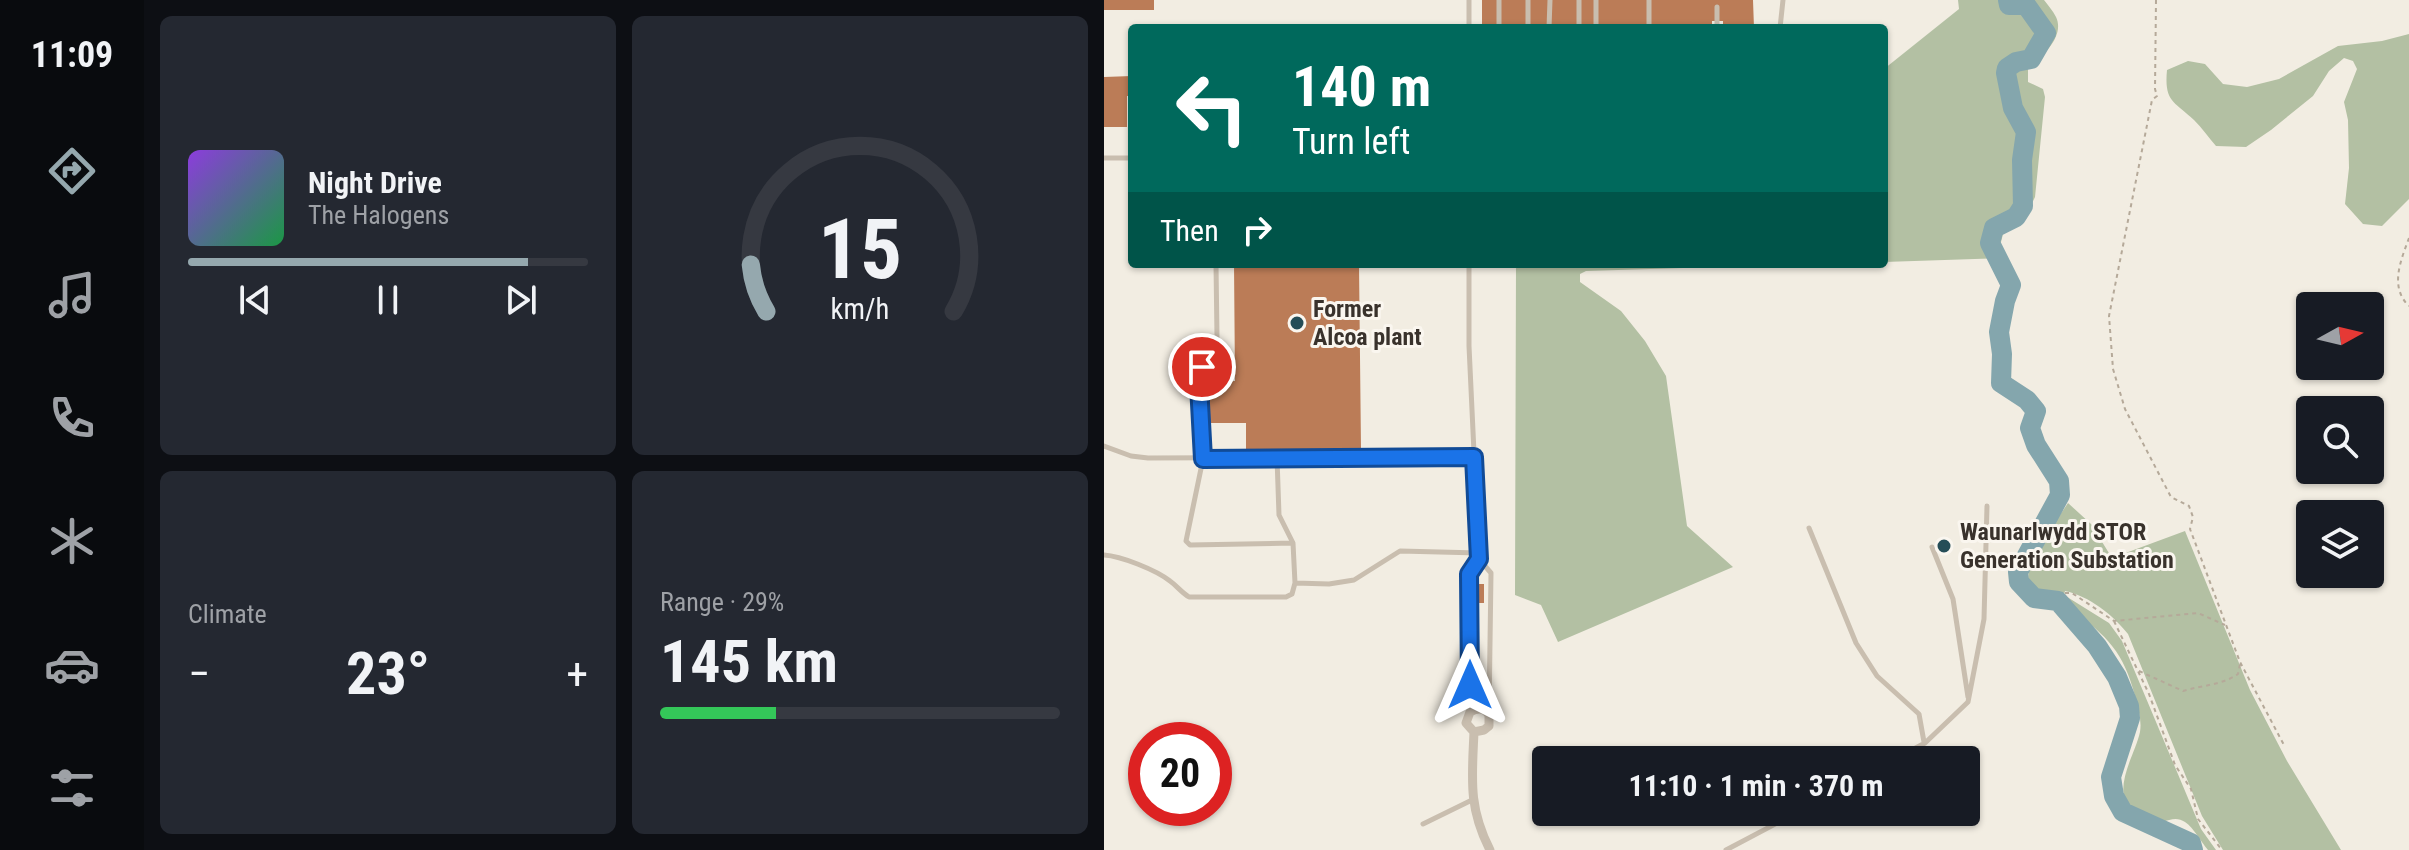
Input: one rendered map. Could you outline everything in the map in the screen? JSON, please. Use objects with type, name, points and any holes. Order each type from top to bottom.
[{"type":"street","points":[[1474,732],[1486,729],[1490,723],[1489,715],[1481,709],[1470,712],[1466,723],[1474,732],[1472,800],[1479,829],[1490,850]]},
{"type":"lane","points":[[1469,0],[1469,24]]},
{"type":"lane","points":[[1499,0],[1499,24]]},
{"type":"lane","points":[[1528,0],[1528,24]]},
{"type":"lane","points":[[1549,24],[1550,0]]},
{"type":"lane","points":[[1579,0],[1579,24]]},
{"type":"lane","points":[[1596,0],[1596,24]]},
{"type":"lane","points":[[1649,0],[1649,24]]},
{"type":"lane","points":[[1780,24],[1783,0]]},
{"type":"lane","points":[[1717,7],[1717,24]]},
{"type":"lane","points":[[1104,158],[1128,158]]},
{"type":"lane","points":[[1216,268],[1217,337],[1202,367],[1199,385],[1203,459],[1186,541],[1190,545],[1293,543]]},
{"type":"lane","points":[[1469,268],[1469,346],[1479,556],[1469,574],[1470,712]]},
{"type":"lane","points":[[1104,446],[1131,456],[1148,458],[1474,457]]},
{"type":"lane","points":[[1104,555],[1171,581],[1189,597],[1286,597],[1292,594],[1295,583],[1293,543],[1279,515],[1277,458]]},
{"type":"lane","points":[[1919,746],[1968,702],[1984,619],[1987,506]]},
{"type":"lane","points":[[1809,528],[1856,643],[1877,676],[1919,714],[1925,743]]},
{"type":"lane","points":[[1932,547],[1953,599],[1968,702]]},
{"type":"lane","points":[[1295,583],[1329,584],[1354,580],[1400,551],[1479,556]]},
{"type":"lane","points":[[1479,556],[1491,573],[1489,715]]},
{"type":"lane","points":[[1423,824],[1472,800]]},
{"type":"lane","points":[[1726,850],[1771,826]]},
{"type":"path","points":[[2156,0],[2157,96],[2152,100],[2109,316],[2113,369],[2125,409],[2171,497],[2189,506],[2193,517],[2190,529],[2240,662],[2285,747]]},
{"type":"path","points":[[2409,238],[2397,280],[2403,301],[2409,306]]},
{"type":"path","points":[[2065,593],[2072,593],[2114,621],[2138,671],[2175,765],[2191,789],[2198,819],[2222,850]]},
{"type":"path","points":[[2114,621],[2198,613],[2226,626]]},
{"type":"path","points":[[2138,671],[2183,691],[2225,683],[2238,674],[2240,662]]},
{"type":"green space","points":[[1958,0],[2044,0],[2056,17],[2058,31],[2055,38],[2046,52],[2028,66],[2028,82],[2043,89],[2045,97],[2035,197],[2023,222],[2003,234],[2000,246],[2005,258],[1888,262],[1888,66],[1959,9]]},
{"type":"green space","points":[[2409,34],[2409,199],[2382,226],[2363,224],[2345,204],[2349,168],[2348,120],[2344,102],[2357,69],[2353,61],[2344,58],[2329,71],[2313,96],[2246,147],[2216,146],[2172,100],[2167,89],[2167,70],[2188,61],[2205,64],[2223,84],[2247,87],[2279,79],[2338,46],[2382,41]]},
{"type":"green space","points":[[1516,268],[1684,268],[1586,271],[1580,274],[1580,282],[1621,311],[1645,341],[1666,376],[1687,526],[1733,567],[1558,642],[1541,605],[1515,595]]},
{"type":"green space","points":[[2068,503],[2091,524],[2112,558],[2185,531],[2250,690],[2287,761],[2341,850],[2223,850],[2202,816],[2128,634],[2100,607],[2065,591],[2064,595],[2109,623],[2122,641],[2201,829],[2216,850],[2208,850],[2191,828],[2178,819],[2150,825],[2135,818],[2124,799],[2123,789],[2140,732],[2131,681],[2112,646],[2095,628],[2057,601],[2030,588],[2028,579],[2040,545]]},
{"type":"building","points":[[1104,0],[1154,0],[1154,10],[1104,10]]},
{"type":"building","points":[[1482,0],[1753,0],[1754,24],[1712,21],[1712,24],[1482,24]]},
{"type":"building","points":[[1128,76],[1127,127],[1104,127],[1104,77]]},
{"type":"building","name":"Former Alcoa plant","points":[[1234,268],[1359,268],[1361,450],[1246,451],[1246,423],[1203,423],[1203,382],[1235,381]]},
{"type":"building","points":[[1473,584],[1484,584],[1484,603],[1473,603]]},
{"type":"waterway","points":[[2008,0],[2009,5],[2026,5],[2046,33],[2031,59],[2016,62],[2007,68],[2006,73],[2013,108],[2026,132],[2022,160],[2023,206],[2016,217],[1994,228],[1990,243],[2011,285],[1999,332],[2001,383],[2027,400],[2036,411],[2030,428],[2036,445],[2059,481],[2060,495],[2018,572],[2019,582],[2034,598],[2058,601],[2097,646],[2117,677],[2129,706],[2130,718],[2111,777],[2114,796],[2123,812],[2191,843],[2193,850]]},
{"type":"place","name":"Former Alcoa plant","points":[[1297,323]]},
{"type":"place","name":"Waunarlwydd STOR Generation Substation","points":[[1944,546]]},
{"type":"route","points":[[1202,367],[1199,385],[1203,459],[1474,457],[1479,559],[1469,574],[1470,685]]}]
